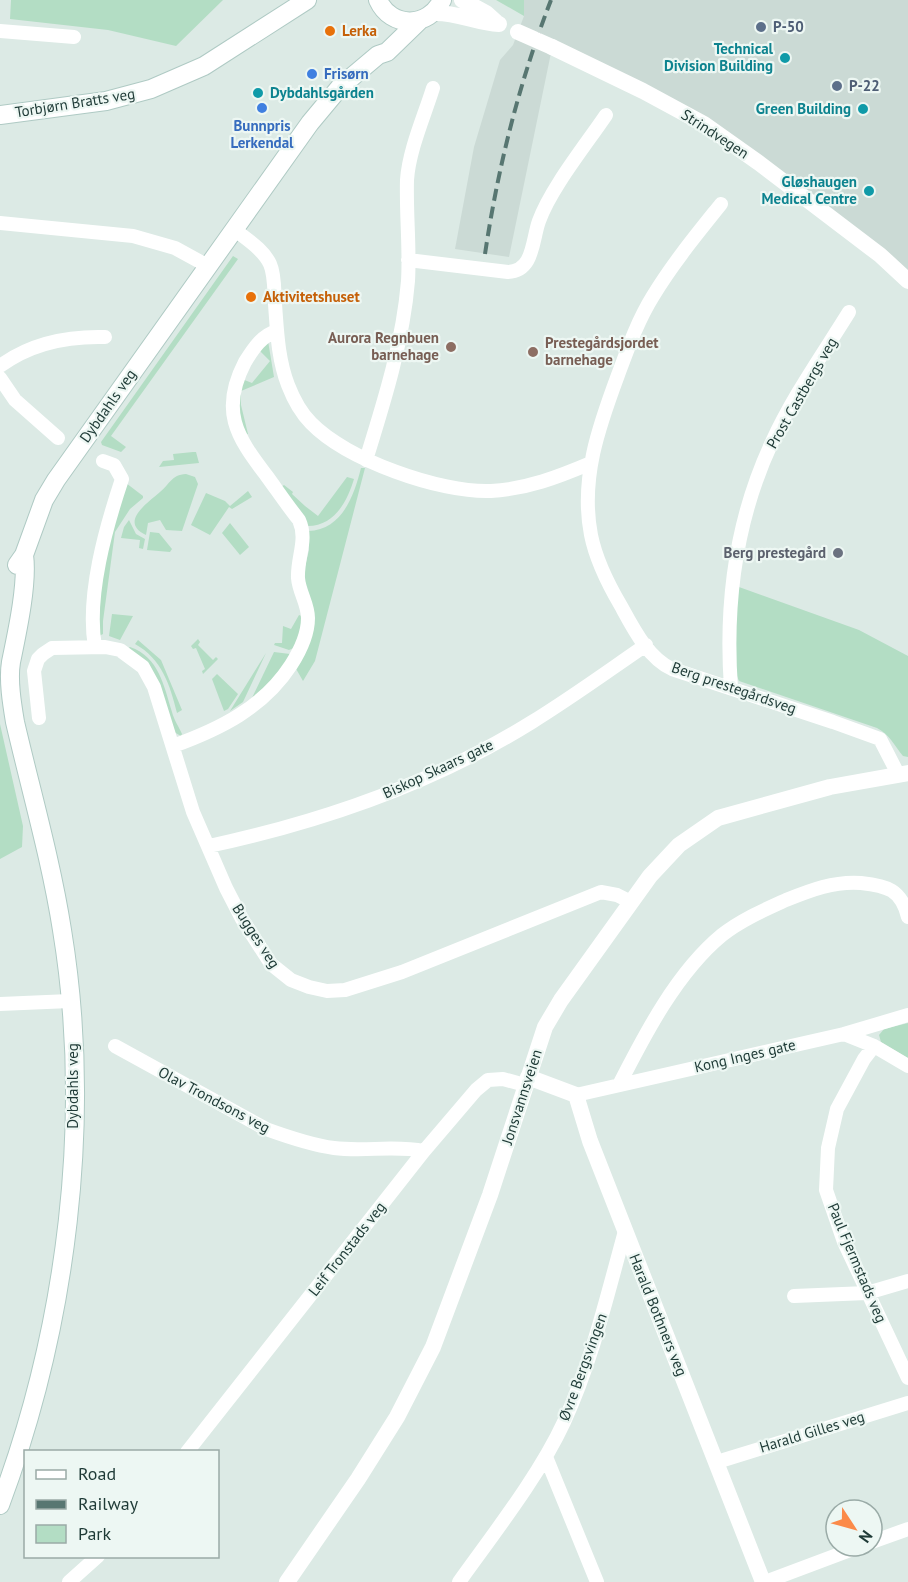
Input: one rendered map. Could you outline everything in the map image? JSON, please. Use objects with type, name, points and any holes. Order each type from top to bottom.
[{"type":"main road","name":"Torbjørn Bratts veg","points":[[0,115],[106,101],[151,89],[204,66],[312,0]]},
{"type":"main road","points":[[377,1],[385,12],[402,21],[432,11]]},
{"type":"main road","name":"Dybdahls veg","points":[[0,1505],[24,1434],[46,1353],[65,1244],[74,1120],[74,1046],[63,932],[12,702],[11,663],[26,570],[24,555],[44,500],[56,480],[325,105],[346,82],[378,55],[387,52],[432,11]]},
{"type":"main road","name":"Dybdahls veg","points":[[378,55],[394,18]]},
{"type":"street","name":"Strindvegen","points":[[462,0],[486,13],[499,24],[643,91],[704,124],[870,248],[908,281]]},
{"type":"street","name":"Strindvegen","points":[[432,11],[483,23],[499,24]]},
{"type":"street","points":[[0,31],[74,37]]},
{"type":"street","points":[[366,460],[400,335],[408,280],[407,179],[433,88]]},
{"type":"street","points":[[408,260],[508,272],[520,269],[530,256],[539,221],[545,208],[606,115]]},
{"type":"street","name":"Berg prestegårdsveg","points":[[721,204],[683,251],[652,297],[614,384],[591,463],[588,507],[596,553],[615,597],[646,645],[668,667],[880,740],[903,773]]},
{"type":"street","points":[[0,223],[133,236],[175,248],[208,266]]},
{"type":"street","points":[[234,229],[260,251],[269,263],[273,278],[277,331],[287,383],[305,417],[334,442],[366,460],[418,479],[464,490],[490,491],[527,487],[591,463]]},
{"type":"street","name":"Prost Castbergs veg","points":[[730,688],[728,654],[731,606],[735,561],[744,517],[771,442],[849,312]]},
{"type":"street","points":[[173,746],[242,715],[268,695],[296,657],[305,633],[308,616],[298,582],[298,569],[304,543],[302,528],[299,520],[248,451],[235,425],[233,414],[235,389],[247,360],[268,333],[277,331]]},
{"type":"street","points":[[0,366],[26,350],[44,344],[66,339],[105,337]]},
{"type":"street","name":"Dybdahls veg","points":[[0,378],[15,400],[58,438]]},
{"type":"street","points":[[94,647],[92,633],[99,562],[106,526],[122,479],[114,465],[103,461]]},
{"type":"street","name":"Biskop Skaars gate","points":[[209,846],[293,825],[373,799],[429,776],[533,722],[646,645]]},
{"type":"street","name":"Bugges veg","points":[[39,718],[33,671],[38,660],[52,648],[94,647],[120,650],[143,667],[154,687],[193,812],[242,919],[272,964],[291,980],[309,987],[327,991],[345,990],[402,972],[600,892],[617,895],[631,902]]},
{"type":"street","name":"Jonsvannsveien","points":[[286,1582],[364,1471],[397,1417],[433,1347],[490,1195],[545,1027],[561,1000],[650,876],[679,845],[718,818],[830,786],[903,773]]},
{"type":"street","points":[[619,1085],[641,1042],[685,974],[723,934],[748,919],[805,892],[835,883],[883,886],[900,896],[908,917]]},
{"type":"street","points":[[0,1004],[70,1001]]},
{"type":"street","name":"Kong Inges gate","points":[[576,1095],[844,1034],[908,1016]]},
{"type":"street","points":[[844,1034],[874,1046],[908,1066]]},
{"type":"street","name":"Olav Trondsons veg","points":[[115,1046],[266,1129],[292,1139],[335,1149],[406,1148],[424,1151]]},
{"type":"street","name":"Paul Fjermstads veg","points":[[874,1046],[864,1059],[837,1109],[828,1148],[826,1190],[844,1242],[908,1378]]},
{"type":"street","name":"Leif Tronstads veg","points":[[189,1450],[424,1151],[476,1090],[488,1080],[526,1081]]},
{"type":"street","points":[[526,1081],[576,1095]]},
{"type":"street","name":"Harald Bothners veg","points":[[576,1095],[585,1127],[625,1231],[764,1582]]},
{"type":"street","name":"Øvre Bergsvingen","points":[[459,1582],[546,1457],[564,1423],[598,1330],[625,1231]]},
{"type":"street","points":[[794,1296],[867,1293],[908,1281]]},
{"type":"street","name":"Harald Gilles veg","points":[[717,1462],[908,1403]]},
{"type":"street","points":[[546,1457],[597,1582]]},
{"type":"street","points":[[884,1538],[908,1529]]},
{"type":"street","points":[[69,1582],[98,1558]]},
{"type":"street","points":[[764,1582],[829,1558]]},
{"type":"shaded area","points":[[524,0],[908,0],[908,281],[759,163],[552,48],[509,257],[455,249],[474,147],[500,60],[513,45],[524,16]]},
{"type":"green space","points":[[11,0],[223,0],[176,46],[108,30],[10,19]]},
{"type":"green space","points":[[496,0],[524,0],[524,16]]},
{"type":"green space","points":[[233,256],[238,259],[111,436],[126,447],[121,452],[102,445],[101,442]]},
{"type":"green space","points":[[268,341],[274,377],[241,391],[241,405],[248,434],[244,435],[238,407],[240,385],[242,379],[252,383],[270,361],[260,351]]},
{"type":"green space","points":[[196,452],[199,463],[159,467],[163,461],[174,460],[173,454]]},
{"type":"green space","points":[[361,468],[365,468],[315,661],[303,681],[295,667],[303,654],[302,579],[309,550],[308,531],[330,525],[345,510],[355,490]]},
{"type":"green space","points":[[186,474],[195,477],[198,484],[182,531],[166,530],[160,520],[148,523],[146,535],[138,530],[135,518],[138,512],[174,478]]},
{"type":"green space","points":[[347,477],[354,479],[343,504],[332,518],[316,525],[306,526],[281,487],[284,485],[293,492],[292,494],[318,516]]},
{"type":"green space","points":[[126,483],[143,498],[130,509],[115,532],[103,634],[99,636],[97,608],[103,560]]},
{"type":"green space","points":[[248,491],[252,497],[232,509],[229,507],[210,535],[191,525],[206,493],[225,501],[230,506]]},
{"type":"green space","points":[[129,520],[136,534],[145,539],[143,549],[139,548],[140,540],[121,538]]},
{"type":"green space","points":[[230,523],[249,547],[240,555],[222,533]]},
{"type":"green space","points":[[150,532],[159,533],[172,549],[170,552],[147,550]]},
{"type":"green space","points":[[739,587],[859,630],[908,656],[908,757],[903,756],[889,737],[877,728],[739,681],[734,661],[734,648]]},
{"type":"green space","points":[[112,614],[133,616],[120,640],[109,636]]},
{"type":"green space","points":[[299,615],[304,617],[296,647],[289,650],[274,645],[282,643],[283,626],[291,629]]},
{"type":"green space","points":[[198,639],[200,642],[198,645],[213,660],[216,657],[218,659],[203,674],[202,671],[205,669],[196,648],[193,649],[191,646]]},
{"type":"green space","points":[[138,640],[161,660],[182,710],[177,713],[164,674],[152,657],[135,644]]},
{"type":"green space","points":[[130,647],[148,658],[159,673],[181,736],[174,732],[127,649]]},
{"type":"green space","points":[[274,652],[290,654],[279,674],[251,700]]},
{"type":"green space","points":[[266,653],[243,702],[230,711]]},
{"type":"green space","points":[[217,674],[238,694],[228,709],[224,711],[212,679]]},
{"type":"green space","points":[[0,724],[23,826],[22,847],[0,859]]},
{"type":"green space","points":[[908,1023],[908,1058],[881,1042],[879,1035],[884,1029]]},
{"type":"railway","points":[[485,254],[496,189],[519,94],[551,0]]},
{"type":"place","name":"P-50","points":[[761,27]]},
{"type":"place","name":"Lerka","points":[[330,31]]},
{"type":"place","name":"Technical Division Building","points":[[785,58]]},
{"type":"place","name":"Frisørn","points":[[312,74]]},
{"type":"place","name":"P-22","points":[[837,86]]},
{"type":"place","name":"Dybdahlsgården","points":[[258,93]]},
{"type":"place","name":"Bunnpris Lerkendal","points":[[262,108]]},
{"type":"place","name":"Green Building","points":[[863,109]]},
{"type":"place","name":"Gløshaugen Medical Centre","points":[[869,191]]},
{"type":"place","name":"Aktivitetshuset","points":[[251,297]]},
{"type":"place","name":"Aurora Regnbuen barnehage","points":[[451,347]]},
{"type":"place","name":"Prestegårdsjordet barnehage","points":[[533,352]]},
{"type":"place","name":"Berg prestegård","points":[[838,553]]}]
